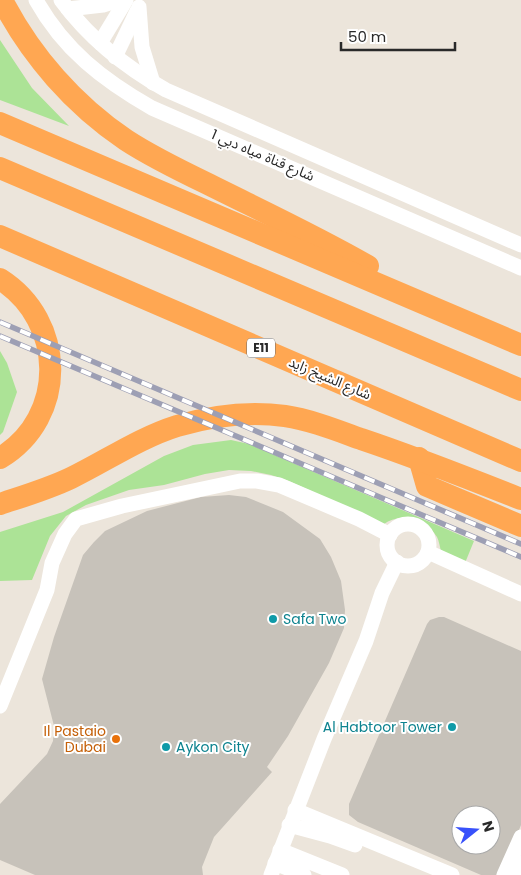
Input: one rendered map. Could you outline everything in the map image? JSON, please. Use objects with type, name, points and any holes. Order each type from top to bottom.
[{"type":"highway","points":[[2,0],[21,33],[51,73],[86,109],[126,140],[169,164],[342,251],[437,309]]},
{"type":"highway","points":[[0,123],[521,345]]},
{"type":"highway","points":[[0,168],[521,390]]},
{"type":"highway","name":"شارع الشيخ زايد","points":[[0,236],[521,461]]},
{"type":"highway","points":[[0,279],[23,298],[34,312],[43,328],[51,363],[50,382],[39,416],[30,431],[18,445],[0,458]]},
{"type":"highway","points":[[7,501],[71,478],[134,443],[155,434],[198,421],[242,414],[263,414],[300,419],[419,458],[521,499]]},
{"type":"highway","points":[[419,458],[427,486],[521,526]]},
{"type":"street","name":"شارع قناة مياه دبي 1","points":[[36,0],[43,13],[71,50],[103,77],[152,108],[521,268]]},
{"type":"street","points":[[65,5],[103,5],[119,0]]},
{"type":"street","points":[[100,43],[136,2]]},
{"type":"street","points":[[116,57],[136,2]]},
{"type":"street","points":[[136,2],[142,47],[153,83]]},
{"type":"street","name":"شارع قناة مياه دبي 1","points":[[65,5],[100,43],[116,57],[166,90],[521,245]]},
{"type":"street","points":[[0,706],[47,590],[52,563],[65,534],[76,519],[122,506],[240,481],[257,481],[279,485],[390,534]]},
{"type":"street","points":[[407,524],[419,528],[428,538],[428,552],[425,557],[415,564],[402,565],[391,557],[388,550],[390,534],[394,529],[407,524]]},
{"type":"street","points":[[428,552],[521,594]]},
{"type":"street","points":[[275,863],[295,810],[366,641],[382,593],[397,562]]},
{"type":"street","points":[[295,810],[452,875]]},
{"type":"street","points":[[289,825],[344,841],[428,875]]},
{"type":"street","points":[[504,875],[521,837]]},
{"type":"street","points":[[275,863],[304,875]]},
{"type":"street","points":[[275,863],[342,875]]},
{"type":"street","points":[[516,875],[521,863]]},
{"type":"green space","points":[[0,40],[32,88],[69,126],[0,100]]},
{"type":"green space","points":[[0,351],[7,363],[17,392],[3,432],[0,435]]},
{"type":"green space","points":[[231,440],[249,444],[474,541],[465,563],[441,552],[437,537],[427,526],[420,522],[405,518],[390,520],[384,524],[289,481],[251,471],[229,470],[164,485],[129,490],[86,505],[66,516],[50,536],[32,580],[0,581],[0,532],[63,512],[164,456],[193,445]]},
{"type":"building","name":"Aykon City","points":[[229,495],[246,497],[283,512],[320,539],[331,557],[341,581],[345,610],[344,628],[329,663],[288,736],[267,767],[272,772],[214,837],[202,867],[203,875],[35,875],[0,860],[0,804],[47,754],[53,741],[54,726],[42,679],[54,637],[83,555],[105,531],[147,511],[201,497]]},
{"type":"building","name":"Al Habtoor Tower","points":[[444,617],[521,651],[521,825],[503,869],[496,875],[481,875],[358,822],[349,815],[349,804],[430,620]]},
{"type":"railway","points":[[0,322],[521,544]]},
{"type":"railway","points":[[0,336],[521,557]]},
{"type":"place","name":"Safa Two","points":[[273,619]]},
{"type":"place","name":"Al Habtoor Tower","points":[[452,727]]},
{"type":"place","name":"Il Pastaio Dubai","points":[[116,739]]},
{"type":"place","name":"Aykon City","points":[[166,747]]}]
